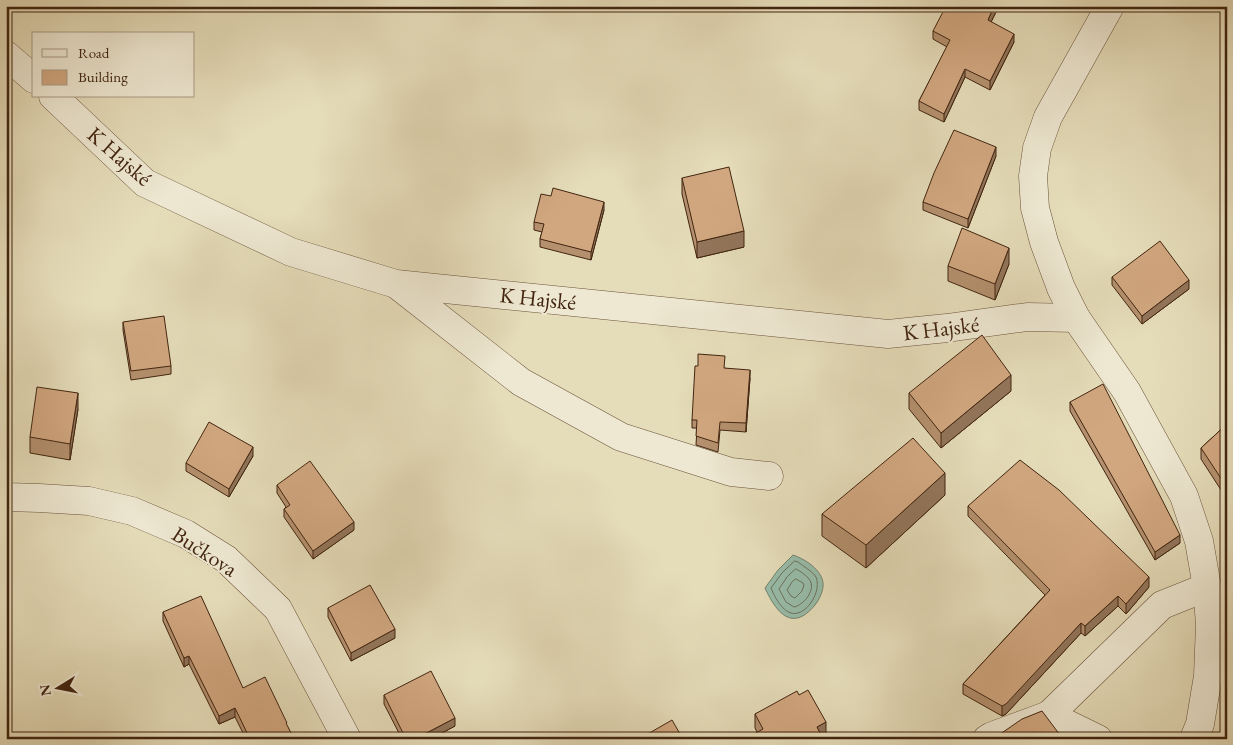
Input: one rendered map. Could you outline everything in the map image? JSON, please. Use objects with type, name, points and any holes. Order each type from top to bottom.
[{"type":"street","points":[[1110,6],[1048,117],[1037,148],[1033,176],[1035,208],[1044,242],[1061,288],[1076,318],[1127,392],[1184,496],[1199,542],[1207,587],[1210,624],[1208,676],[1200,724],[1194,739]]},
{"type":"street","points":[[6,55],[32,77]]},
{"type":"street","name":"K Hajské","points":[[55,98],[145,183],[291,252],[396,284],[888,334],[1027,317],[1076,318]]},
{"type":"street","points":[[396,284],[521,382],[622,437],[731,472],[769,476]]},
{"type":"street","name":"Bučkova","points":[[6,497],[89,501],[132,511],[186,534],[226,559],[278,609],[347,739]]},
{"type":"street","points":[[990,737],[1049,715],[1162,605],[1207,587]]},
{"type":"street","points":[[1049,715],[1098,739]]},
{"type":"water","points":[[793,555],[808,562],[816,569],[822,578],[823,586],[821,595],[815,605],[799,618],[786,616],[780,611],[774,605],[765,588],[778,570]]},
{"type":"building","points":[[956,6],[966,9],[967,6],[994,6],[988,20],[1014,34],[990,81],[965,69],[944,114],[919,101],[950,40],[933,31],[945,8],[953,12]]},
{"type":"building","points":[[954,130],[996,147],[968,219],[923,202]]},
{"type":"building","points":[[729,167],[744,231],[697,242],[682,178]]},
{"type":"building","points":[[553,188],[604,202],[591,252],[540,239],[544,224],[534,222],[541,194],[551,196]]},
{"type":"building","points":[[962,228],[1009,248],[995,284],[948,266]]},
{"type":"building","points":[[1160,241],[1189,280],[1142,316],[1112,277]]},
{"type":"building","points":[[164,316],[171,366],[131,371],[123,322]]},
{"type":"building","points":[[982,335],[1011,375],[941,433],[909,393]]},
{"type":"building","points":[[698,354],[725,356],[724,368],[750,370],[746,423],[720,422],[718,443],[696,436],[697,420],[692,420],[695,366],[698,366]]},
{"type":"building","points":[[1103,384],[1180,535],[1155,552],[1070,402]]},
{"type":"building","points":[[37,387],[78,393],[70,444],[30,437]]},
{"type":"building","points":[[209,422],[253,447],[229,489],[186,463]]},
{"type":"building","points":[[1227,424],[1227,495],[1223,488],[1226,486],[1201,448]]},
{"type":"building","points":[[913,438],[945,473],[866,545],[822,514]]},
{"type":"building","points":[[1020,460],[1059,490],[1149,577],[1126,604],[1118,596],[1085,626],[1081,623],[1006,704],[1002,706],[963,684],[1050,590],[968,506]]},
{"type":"building","points":[[310,461],[354,522],[313,551],[284,509],[290,505],[277,485]]},
{"type":"building","points":[[370,585],[395,629],[351,653],[328,608]]},
{"type":"building","points":[[201,596],[243,688],[265,677],[294,739],[250,739],[235,708],[219,716],[189,656],[184,658],[163,612]]},
{"type":"building","points":[[1227,628],[1227,663],[1226,660]]},
{"type":"building","points":[[431,671],[455,718],[415,739],[406,739],[384,695]]},
{"type":"building","points":[[808,690],[826,722],[817,727],[823,739],[745,739],[763,729],[755,714],[797,691],[799,695]]},
{"type":"building","points":[[1042,711],[1063,739],[993,739],[1022,719]]},
{"type":"building","points":[[672,720],[683,739],[639,739]]}]
